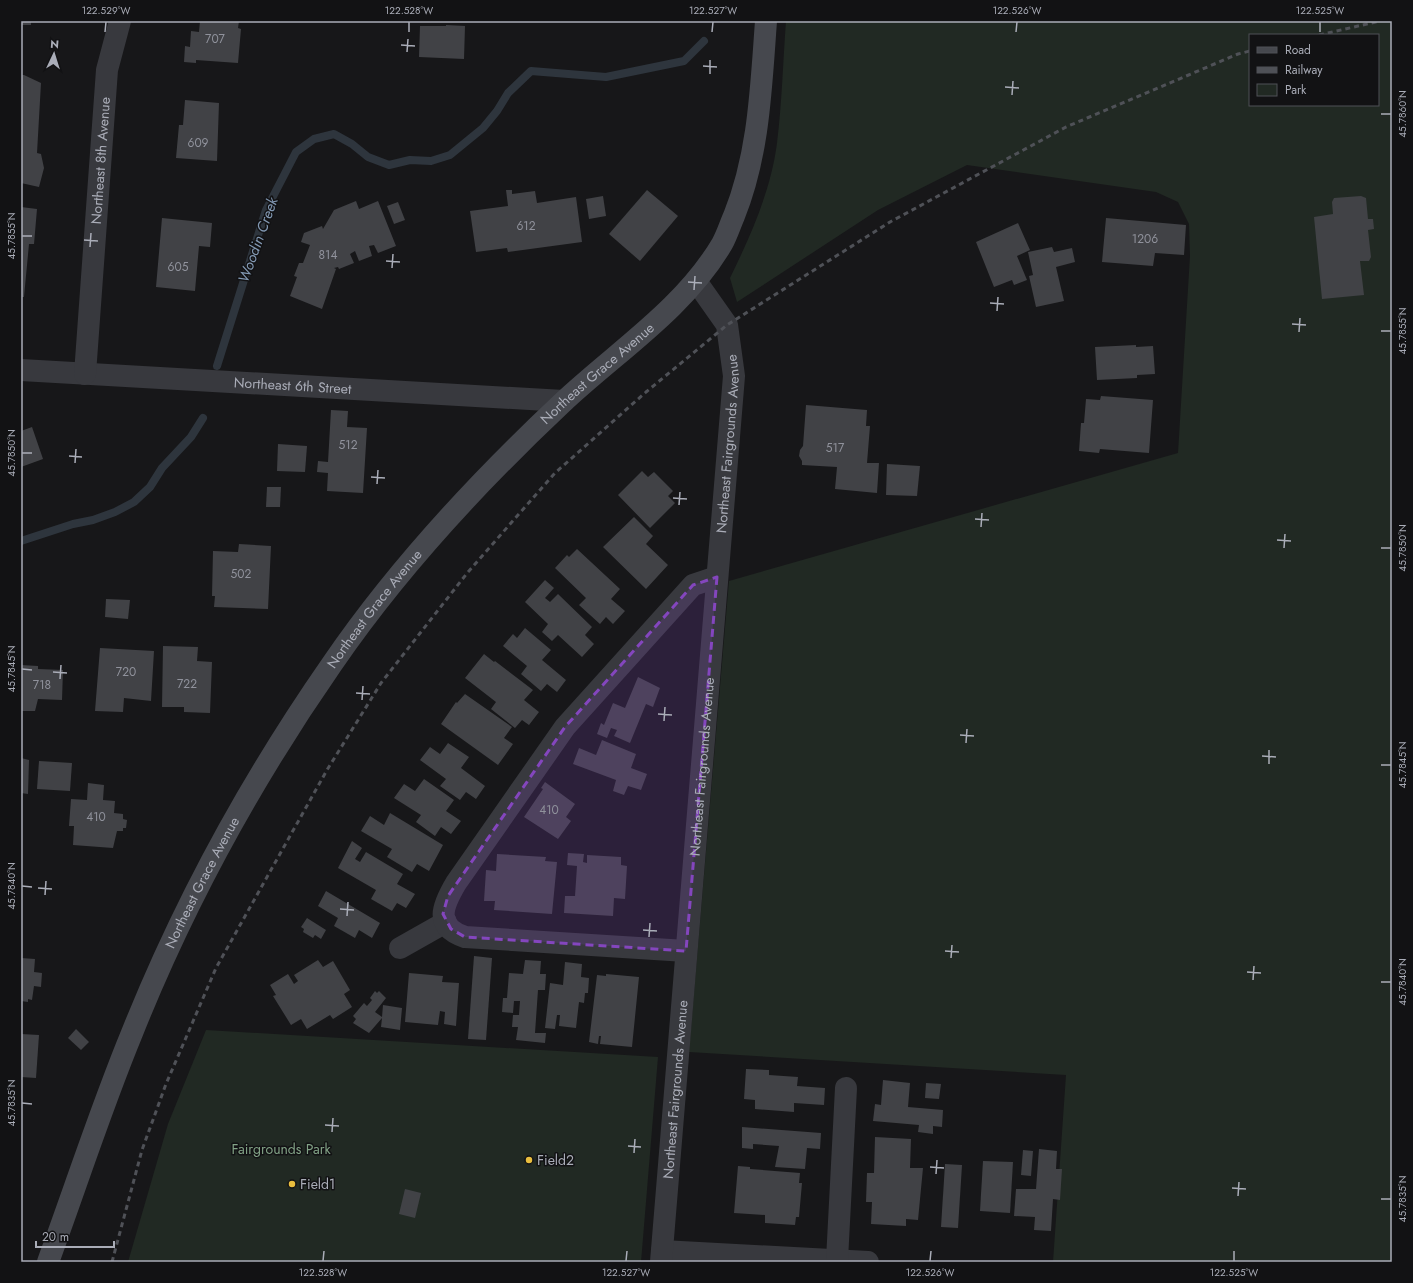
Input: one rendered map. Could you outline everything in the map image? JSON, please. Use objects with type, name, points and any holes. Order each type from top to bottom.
[{"type":"main road","name":"Northeast Grace Avenue","points":[[48,1262],[131,1033],[168,949],[213,856],[264,769],[333,663],[416,554],[517,447],[564,401],[660,319],[696,281],[724,241],[744,191],[755,149],[766,21]]},
{"type":"street","name":"Northeast 8th Avenue","points":[[85,374],[107,70],[120,21]]},
{"type":"street","name":"Northeast Fairgrounds Avenue","points":[[662,1256],[734,376],[728,325],[696,281]]},
{"type":"street","name":"Northeast 6th Street","points":[[21,370],[564,401]]},
{"type":"street","points":[[686,951],[465,937],[450,929],[443,914],[444,904],[448,896],[565,727],[693,585],[717,578]]},
{"type":"street","points":[[400,948],[446,922]]},
{"type":"street","points":[[837,1260],[846,1088]]},
{"type":"street","points":[[662,1256],[868,1262]]},
{"type":"highlighted area","points":[[717,577],[686,951],[465,937],[451,929],[443,914],[448,896],[565,727],[693,585]]},
{"type":"green space","points":[[786,21],[1392,21],[1392,1262],[1053,1262],[1066,1075],[689,1052],[729,581],[1178,453],[1190,256],[1189,224],[1178,202],[1156,192],[967,165],[878,210],[737,302],[730,278],[765,195],[774,161],[780,113]]},
{"type":"green space","name":"Fairgrounds Park","points":[[206,1030],[658,1057],[641,1262],[128,1262],[168,1124]]},
{"type":"building","points":[[21,21],[31,21],[31,25],[21,25]]},
{"type":"building","points":[[200,21],[239,21],[238,28],[241,29],[238,63],[196,60],[196,63],[184,62],[185,46],[190,47],[191,31],[199,32]]},
{"type":"building","points":[[420,26],[465,26],[464,59],[419,57]]},
{"type":"building","points":[[21,75],[41,83],[37,153],[41,154],[44,168],[39,187],[21,183]]},
{"type":"building","points":[[185,100],[219,103],[217,161],[176,158],[179,125],[183,125]]},
{"type":"building","points":[[506,190],[512,190],[512,194],[535,191],[537,203],[576,197],[582,242],[508,252],[507,248],[476,252],[470,211],[508,206]]},
{"type":"building","points":[[647,190],[678,216],[640,261],[609,234]]},
{"type":"building","points":[[603,196],[606,216],[589,219],[586,199]]},
{"type":"building","points":[[1361,196],[1366,198],[1368,219],[1373,219],[1374,229],[1368,230],[1371,257],[1369,261],[1360,261],[1364,295],[1322,299],[1314,217],[1333,214],[1332,202],[1334,198]]},
{"type":"building","points":[[356,201],[359,209],[378,201],[396,246],[378,253],[374,245],[369,246],[372,256],[359,261],[355,251],[350,254],[354,263],[339,269],[338,267],[334,268],[336,269],[322,309],[290,296],[297,277],[294,276],[299,263],[303,263],[310,245],[301,242],[304,233],[322,226],[323,229],[334,210]]},
{"type":"building","points":[[398,202],[405,220],[394,224],[387,206]]},
{"type":"building","points":[[21,207],[37,209],[34,244],[29,244],[24,297],[21,297]]},
{"type":"building","points":[[162,218],[212,223],[210,247],[199,246],[195,291],[156,287]]},
{"type":"building","points":[[1106,218],[1186,225],[1184,255],[1155,253],[1153,266],[1102,262]]},
{"type":"building","points":[[1018,223],[1030,250],[1017,256],[1027,280],[1014,285],[1012,280],[994,287],[976,242]]},
{"type":"building","points":[[1052,247],[1054,252],[1072,248],[1075,262],[1056,267],[1064,301],[1036,307],[1029,276],[1033,275],[1028,252]]},
{"type":"building","points":[[1136,345],[1136,347],[1153,346],[1155,374],[1137,375],[1137,378],[1097,380],[1095,347]]},
{"type":"building","points":[[1101,396],[1153,400],[1149,453],[1100,449],[1099,453],[1079,451],[1081,423],[1084,423],[1086,399],[1100,400]]},
{"type":"building","points":[[806,405],[867,410],[866,426],[870,426],[867,463],[879,463],[877,493],[835,489],[837,467],[802,465],[802,461],[799,456],[800,450],[803,446]]},
{"type":"building","points":[[331,410],[348,411],[347,427],[367,428],[363,493],[327,491],[328,473],[317,472],[318,461],[328,462]]},
{"type":"building","points":[[32,427],[43,459],[21,467],[21,431]]},
{"type":"building","points":[[278,444],[307,446],[305,472],[277,471]]},
{"type":"building","points":[[887,464],[920,466],[917,496],[886,495]]},
{"type":"building","points":[[642,471],[648,477],[654,472],[673,491],[668,496],[675,503],[650,528],[618,495]]},
{"type":"building","points":[[267,487],[281,487],[280,507],[266,507]]},
{"type":"building","points":[[634,517],[653,536],[646,544],[668,565],[646,589],[603,547]]},
{"type":"building","points":[[239,544],[271,546],[268,609],[214,607],[215,596],[212,596],[213,551],[238,552]]},
{"type":"building","points":[[577,549],[620,589],[611,599],[625,611],[613,624],[606,617],[600,624],[579,605],[586,598],[555,568],[567,555],[569,557]]},
{"type":"building","points":[[545,580],[554,588],[545,598],[550,602],[558,594],[592,627],[585,635],[594,644],[582,657],[558,635],[552,641],[542,632],[548,624],[525,602]]},
{"type":"building","points":[[106,599],[130,600],[128,619],[105,617]]},
{"type":"building","points":[[525,628],[551,650],[542,660],[566,680],[557,692],[547,684],[541,691],[521,674],[527,666],[503,646],[513,634],[517,638]]},
{"type":"building","points":[[163,646],[198,647],[197,661],[212,662],[210,713],[184,712],[184,707],[162,707]]},
{"type":"building","points":[[100,648],[154,651],[151,701],[124,698],[123,712],[95,711]]},
{"type":"building","points":[[484,654],[533,690],[524,700],[539,712],[529,725],[522,720],[515,728],[491,709],[496,702],[465,678]]},
{"type":"building","points":[[21,665],[38,666],[38,669],[63,670],[62,700],[38,699],[35,711],[21,711]]},
{"type":"building","points":[[638,677],[660,688],[653,707],[646,704],[630,743],[614,736],[617,730],[611,728],[607,738],[597,734],[601,723],[604,725],[613,703],[625,708]]},
{"type":"building","points":[[465,694],[512,727],[504,738],[513,744],[498,765],[441,724],[456,702],[457,703]]},
{"type":"building","points":[[602,740],[636,754],[631,768],[647,774],[641,790],[628,786],[624,795],[613,791],[616,780],[573,764],[579,748],[596,755]]},
{"type":"building","points":[[448,743],[469,757],[461,768],[485,786],[476,799],[466,792],[460,800],[440,786],[446,779],[420,760],[430,747],[440,754]]},
{"type":"building","points":[[21,758],[29,760],[28,794],[21,793]]},
{"type":"building","points":[[39,761],[72,763],[70,791],[37,789]]},
{"type":"building","points":[[424,779],[454,800],[446,811],[461,821],[451,834],[441,827],[435,836],[416,822],[421,815],[394,798],[404,784],[415,791]]},
{"type":"building","points":[[545,782],[575,804],[566,817],[571,821],[558,839],[524,817],[543,789],[541,788]]},
{"type":"building","points":[[88,783],[104,785],[103,800],[115,801],[114,813],[123,814],[123,819],[127,820],[126,828],[123,828],[123,831],[117,831],[113,848],[73,845],[74,826],[69,826],[71,799],[87,800]]},
{"type":"building","points":[[390,813],[443,845],[429,871],[417,864],[412,872],[387,857],[392,849],[361,831],[370,816],[384,825]]},
{"type":"building","points":[[352,841],[362,848],[355,859],[360,862],[366,852],[403,874],[397,884],[415,894],[406,908],[397,903],[392,911],[371,899],[376,890],[338,868]]},
{"type":"building","points":[[568,853],[584,854],[583,862],[587,863],[587,855],[621,857],[621,865],[627,866],[625,899],[614,898],[613,916],[564,913],[565,896],[575,896],[577,866],[567,865]]},
{"type":"building","points":[[497,854],[546,857],[545,861],[557,862],[552,914],[494,910],[495,901],[484,901],[486,870],[496,871]]},
{"type":"building","points":[[326,891],[380,923],[372,938],[359,930],[355,938],[334,926],[338,918],[318,906]]},
{"type":"building","points":[[307,918],[326,930],[321,939],[315,935],[313,938],[303,932],[304,929],[301,927]]},
{"type":"building","points":[[474,956],[492,958],[486,1040],[468,1039]]},
{"type":"building","points":[[21,958],[35,959],[34,972],[42,973],[41,987],[34,986],[32,1000],[28,999],[28,1002],[21,1001]]},
{"type":"building","points":[[318,960],[323,967],[333,961],[350,990],[344,994],[352,1007],[333,1019],[330,1015],[307,1029],[301,1019],[291,1025],[273,996],[276,995],[270,985],[288,974],[294,984],[298,981],[294,975]]},
{"type":"building","points":[[525,960],[541,961],[540,974],[546,974],[545,990],[538,990],[535,1033],[546,1033],[545,1043],[516,1040],[518,1027],[512,1027],[513,1015],[519,1015],[520,1001],[514,1001],[513,1013],[502,1012],[503,998],[507,998],[509,973],[523,974]]},
{"type":"building","points":[[565,962],[582,964],[581,977],[589,978],[588,993],[585,993],[584,1003],[579,1002],[576,1028],[559,1026],[560,1015],[557,1015],[555,1029],[545,1028],[550,983],[563,985]]},
{"type":"building","points":[[409,973],[443,976],[442,982],[459,983],[456,1026],[444,1024],[445,1012],[440,1011],[438,1025],[405,1022]]},
{"type":"building","points":[[606,974],[639,977],[632,1047],[600,1044],[601,1036],[599,1036],[598,1044],[589,1042],[597,975],[606,976]]},
{"type":"building","points":[[375,991],[377,993],[379,991],[386,998],[375,1012],[382,1017],[383,1005],[402,1008],[400,1030],[381,1027],[382,1018],[369,1033],[353,1023],[356,1019],[353,1016],[364,1003],[367,1006],[372,1000],[370,998]]},
{"type":"building","points":[[76,1029],[89,1042],[81,1050],[68,1038]]},
{"type":"building","points":[[21,1034],[39,1035],[36,1078],[21,1077]]},
{"type":"building","points":[[746,1069],[769,1070],[769,1075],[798,1077],[797,1086],[825,1088],[824,1105],[794,1103],[794,1112],[755,1109],[755,1100],[744,1099]]},
{"type":"building","points":[[883,1080],[910,1083],[908,1107],[943,1110],[942,1127],[933,1126],[933,1134],[918,1132],[919,1125],[873,1121],[875,1104],[881,1105]]},
{"type":"building","points":[[926,1083],[941,1084],[939,1099],[925,1098]]},
{"type":"building","points":[[742,1127],[821,1133],[820,1149],[807,1148],[805,1169],[775,1167],[779,1146],[753,1144],[753,1149],[742,1148]]},
{"type":"building","points":[[875,1137],[911,1139],[910,1168],[923,1168],[918,1220],[906,1219],[906,1226],[871,1224],[872,1202],[866,1202],[867,1173],[874,1173]]},
{"type":"building","points":[[1039,1149],[1057,1151],[1056,1169],[1062,1169],[1060,1200],[1053,1199],[1051,1231],[1034,1230],[1035,1217],[1014,1216],[1016,1189],[1036,1189]]},
{"type":"building","points":[[1023,1150],[1033,1151],[1031,1176],[1021,1175]]},
{"type":"building","points":[[983,1161],[1013,1162],[1010,1213],[980,1211]]},
{"type":"building","points":[[945,1164],[962,1165],[958,1228],[941,1227]]},
{"type":"building","points":[[738,1166],[750,1167],[750,1169],[800,1173],[799,1183],[802,1183],[799,1217],[796,1217],[795,1225],[765,1223],[765,1215],[734,1213]]},
{"type":"building","points":[[405,1189],[421,1193],[415,1218],[399,1214]]},
{"type":"waterway","name":"Woodin Creek","points":[[217,366],[266,210],[296,152],[314,139],[334,134],[352,144],[368,157],[389,165],[410,160],[431,161],[450,155],[483,128],[497,111],[508,93],[531,71],[606,77],[684,61],[704,41]]},
{"type":"waterway","name":"Woodin Creek","points":[[21,541],[73,524],[93,520],[115,512],[134,502],[150,487],[162,468],[191,437],[203,418]]},
{"type":"railway","points":[[1323,34],[1380,21]]},
{"type":"railway","points":[[112,1262],[142,1150],[166,1084],[216,968],[327,770],[381,683],[468,572],[555,473],[646,392],[727,325],[890,222],[1066,127],[1238,54],[1249,51]]},
{"type":"place","name":"Field2","points":[[529,1160]]},
{"type":"place","name":"Field1","points":[[292,1184]]}]
